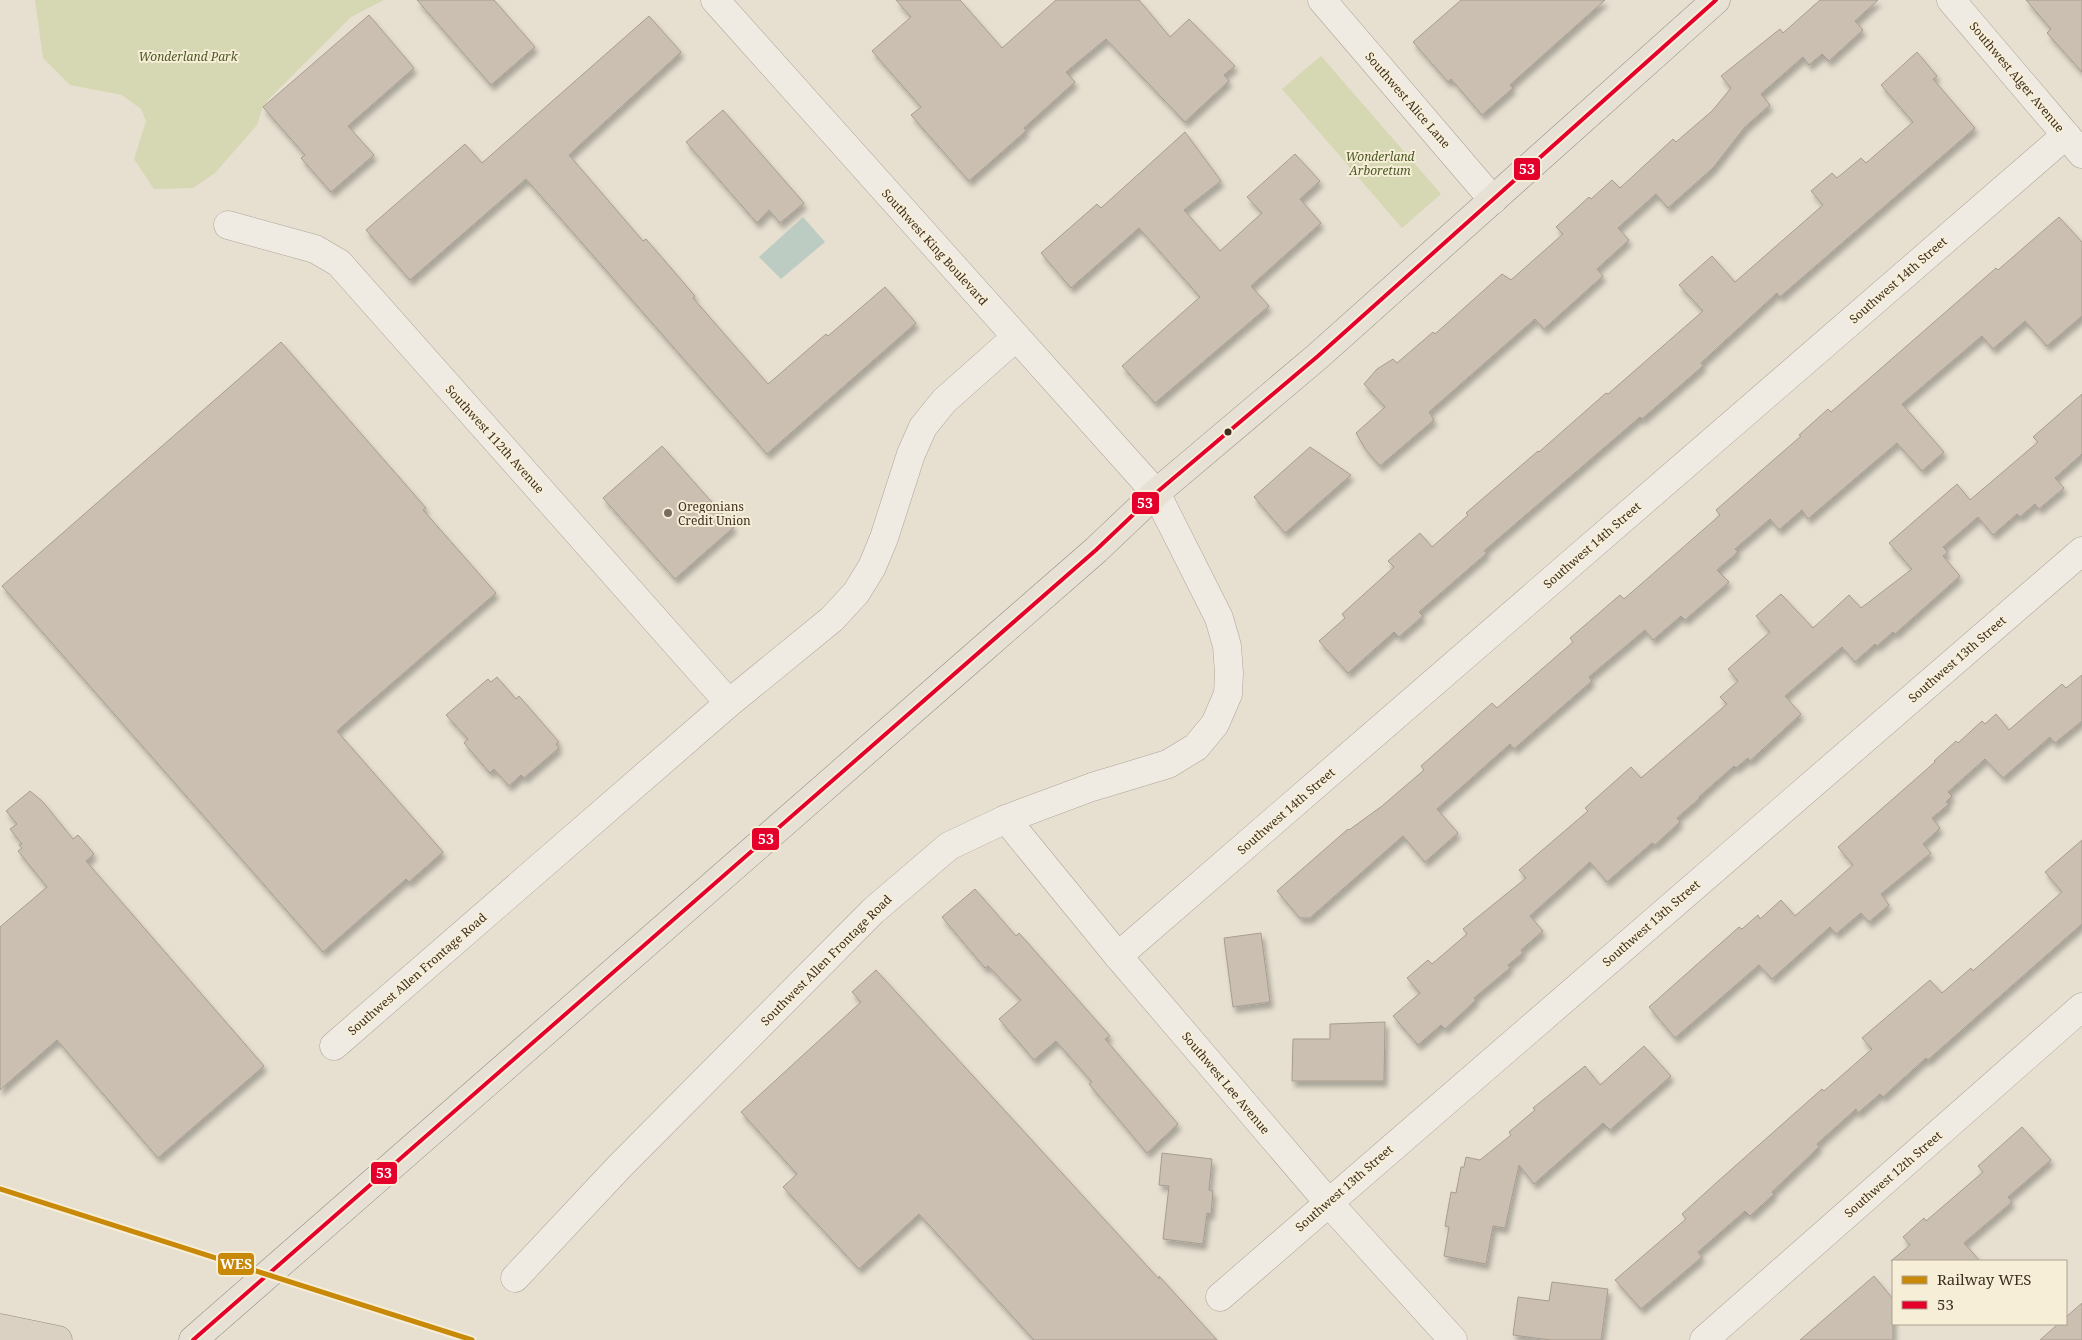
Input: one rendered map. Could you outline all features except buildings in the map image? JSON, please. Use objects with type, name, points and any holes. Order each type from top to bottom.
[{"type":"highway","points":[[0,1328],[58,1340]]},
{"type":"main road","points":[[193,1340],[1096,550],[1156,493],[1318,356],[1716,0]]},
{"type":"street","name":"Southwest King Boulevard","points":[[715,0],[1156,493]]},
{"type":"street","name":"Southwest Alice Lane","points":[[1322,0],[1493,200]]},
{"type":"street","name":"Southwest Alger Avenue","points":[[1951,0],[2074,145]]},
{"type":"street","name":"Southwest 14th Street","points":[[1118,956],[2074,145]]},
{"type":"street","name":"Southwest 112th Avenue","points":[[228,225],[316,249],[339,263],[730,703]]},
{"type":"street","name":"Southwest Allen Frontage Road","points":[[334,1046],[730,703],[832,619],[856,593],[872,567],[884,538],[911,454],[923,427],[944,401],[1016,337]]},
{"type":"street","name":"Southwest Allen Frontage Road","points":[[515,1278],[620,1166],[873,911],[949,846],[1006,819],[1092,787],[1168,764],[1196,747],[1215,724],[1228,694],[1230,673],[1227,646],[1218,618],[1156,493]]},
{"type":"street","name":"Southwest 13th Street","points":[[1220,1297],[2082,551]]},
{"type":"street","name":"Southwest Lee Avenue","points":[[1006,819],[1118,956],[1328,1202],[1453,1340]]},
{"type":"street","name":"Southwest 12th Street","points":[[1704,1340],[2082,1007]]},
{"type":"green space","name":"Wonderland Park","points":[[35,0],[384,0],[351,17],[269,99],[263,107],[257,125],[215,173],[193,188],[154,189],[134,159],[146,121],[141,109],[122,95],[70,85],[43,58]]},
{"type":"green space","name":"Wonderland Arboretum","points":[[1321,56],[1441,194],[1402,228],[1282,89]]},
{"type":"shaded area","points":[[803,217],[825,242],[781,279],[759,257]]},
{"type":"rail line","name":"WES","points":[[0,1189],[472,1340]]},
{"type":"transit line","name":"53","points":[[193,1340],[1096,550],[1156,493],[1318,356],[1716,0]]},
{"type":"place","name":"Oregonians Credit Union","points":[[668,513]]}]
